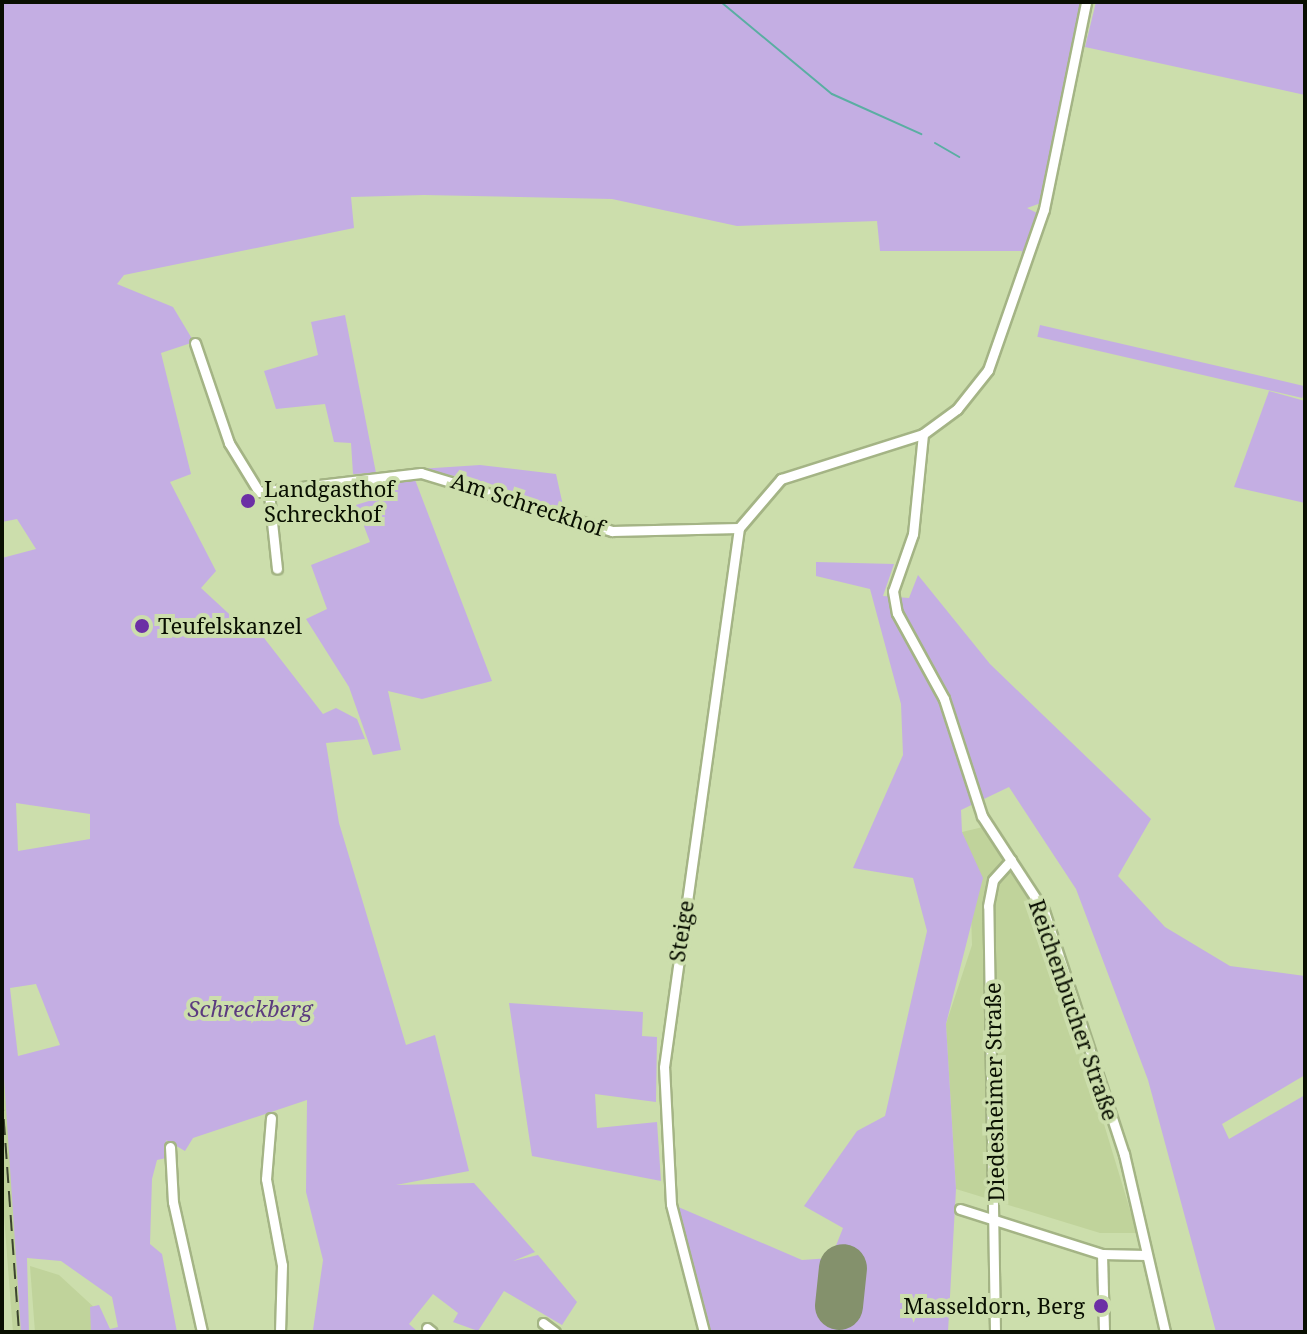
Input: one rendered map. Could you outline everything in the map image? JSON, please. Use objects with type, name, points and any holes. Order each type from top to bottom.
[{"type":"street","points":[[739,528],[781,479],[923,434],[975,389],[998,350],[1044,209],[1086,2]]},
{"type":"street","points":[[195,343],[229,443],[255,490],[269,494],[277,569]]},
{"type":"street","name":"Reichenbucher Straße","points":[[923,434],[913,534],[893,591],[897,613],[944,699],[982,816],[1044,911],[1124,1154],[1165,1332]]},
{"type":"street","name":"Am Schreckhof","points":[[269,494],[421,473],[612,531],[739,528]]},
{"type":"street","name":"Steige","points":[[704,1332],[671,1204],[664,1067],[739,528]]},
{"type":"street","name":"Diedesheimer Straße","points":[[995,1332],[997,1220],[988,906],[993,880],[1011,860]]},
{"type":"street","points":[[271,1118],[266,1179],[282,1265],[280,1332]]},
{"type":"street","points":[[170,1147],[173,1202],[202,1332]]},
{"type":"street","points":[[960,1209],[1102,1254],[1146,1255]]},
{"type":"street","points":[[1102,1254],[1104,1332]]},
{"type":"street","points":[[543,1323],[555,1332]]},
{"type":"shaded area","points":[[983,827],[1043,923],[1137,1233],[1100,1233],[956,1189],[946,1024],[972,945],[969,850],[962,832]]},
{"type":"shaded area","points":[[2,1048],[21,1332],[13,1332],[2,1190]]},
{"type":"shaded area","points":[[30,1266],[59,1275],[97,1310],[97,1332],[35,1332]]},
{"type":"green space","name":"Schreckberg","points":[[2,2],[1081,2],[1041,203],[1027,208],[1039,214],[1017,284],[1022,251],[880,251],[877,221],[737,226],[612,199],[424,195],[351,197],[354,228],[124,275],[117,284],[173,307],[194,342],[161,353],[191,474],[170,482],[216,571],[201,588],[241,625],[251,621],[323,714],[336,708],[357,719],[365,739],[326,743],[339,823],[406,1045],[435,1035],[469,1171],[396,1185],[474,1183],[535,1252],[513,1261],[538,1255],[577,1302],[562,1325],[504,1291],[478,1331],[453,1322],[458,1313],[433,1294],[409,1324],[418,1332],[313,1330],[323,1260],[306,1192],[307,1100],[193,1138],[185,1151],[166,1140],[171,1157],[157,1160],[152,1179],[150,1244],[162,1254],[177,1332],[91,1332],[90,1307],[99,1305],[110,1329],[118,1327],[112,1297],[61,1261],[27,1258],[29,1332],[21,1332],[2,1048],[2,558],[36,549],[17,519],[2,522]],"holes":[[[16,803],[90,814],[90,839],[18,851]],[[36,984],[60,1045],[18,1056],[10,988]]]},
{"type":"green space","points":[[1096,2],[1305,2],[1305,95],[1085,47]]},
{"type":"green space","points":[[345,315],[376,473],[353,474],[351,443],[334,442],[325,404],[276,409],[264,371],[318,355],[311,322]]},
{"type":"green space","points":[[1040,325],[1305,386],[1302,398],[1037,337]]},
{"type":"green space","points":[[1269,391],[1305,401],[1305,503],[1234,487]]},
{"type":"green space","points":[[480,465],[556,474],[564,510],[485,482],[419,469]]},
{"type":"green space","points":[[414,477],[492,681],[422,699],[388,691],[401,750],[373,755],[349,687],[306,619],[327,609],[311,565],[370,542],[356,505],[372,500],[389,482]]},
{"type":"green space","points":[[816,562],[894,564],[883,596],[909,598],[918,575],[990,664],[1151,819],[1118,876],[1165,927],[1230,966],[1305,976],[1305,1075],[1222,1124],[1229,1139],[1305,1095],[1305,1332],[1216,1332],[1148,1080],[1076,889],[1009,787],[961,810],[962,832],[983,878],[946,1024],[956,1189],[948,1332],[705,1332],[676,1206],[802,1260],[831,1258],[843,1228],[804,1206],[857,1131],[885,1116],[927,931],[913,878],[853,868],[903,755],[901,704],[870,589],[816,576]]},
{"type":"green space","points":[[509,1003],[643,1012],[642,1036],[657,1037],[656,1102],[595,1094],[597,1128],[657,1122],[661,1181],[532,1156]]},
{"type":"waterway","points":[[721,2],[832,94],[921,134]]},
{"type":"waterway","points":[[935,143],[959,157]]},
{"type":"runway","points":[[839,1306],[843,1268]]},
{"type":"railway","points":[[2,1095],[19,1332]]},
{"type":"place","name":"Landgasthof Schreckhof","points":[[248,501]]},
{"type":"place","name":"Teufelskanzel","points":[[142,626]]},
{"type":"place","name":"Masseldorn, Berg","points":[[1101,1306]]}]
